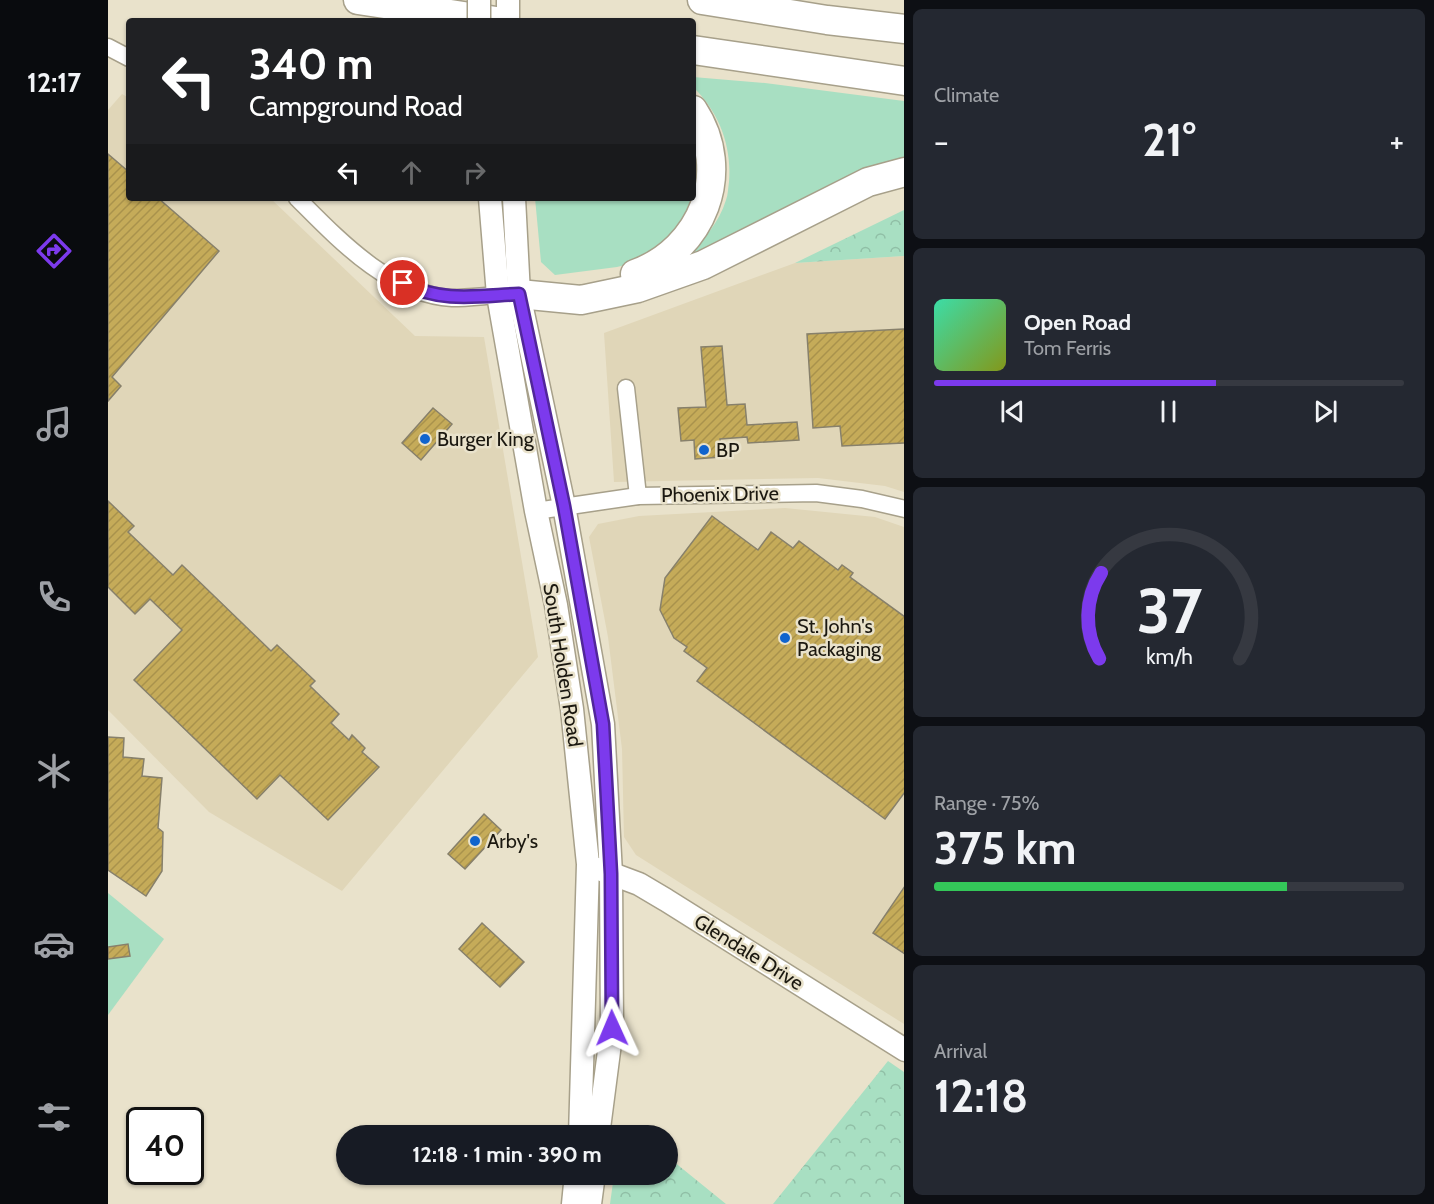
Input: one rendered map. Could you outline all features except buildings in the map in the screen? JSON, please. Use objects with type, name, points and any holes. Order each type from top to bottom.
[{"type":"highway","points":[[358,0],[476,18]]},
{"type":"highway","points":[[702,0],[827,20],[904,29]]},
{"type":"highway","points":[[696,50],[904,81]]},
{"type":"highway","points":[[509,295],[572,282],[629,276],[651,268],[684,242],[698,222],[706,204],[712,169],[707,136],[696,116]]},
{"type":"highway","points":[[509,295],[581,300],[638,288],[703,265],[868,182],[904,172]]},
{"type":"street","points":[[479,0],[479,18]]},
{"type":"street","points":[[508,0],[508,18]]},
{"type":"street","points":[[108,47],[126,56]]},
{"type":"street","points":[[300,201],[369,266],[420,291],[452,298],[509,295]]},
{"type":"street","name":"South Holden Road","points":[[491,201],[509,295],[564,506],[603,724],[611,874],[612,1028],[599,1125]]},
{"type":"street","name":"South Holden Road","points":[[514,201],[509,295],[536,511],[556,605],[572,709],[588,864],[580,1125]]},
{"type":"street","points":[[626,388],[638,496]]},
{"type":"street","name":"Phoenix Drive","points":[[536,511],[638,496],[816,493],[862,499],[904,509]]},
{"type":"street","name":"Glendale Drive","points":[[588,864],[639,884],[904,1050]]},
{"type":"street","points":[[573,1204],[575,1185]]},
{"type":"street","points":[[590,1204],[593,1185]]},
{"type":"shaded area","points":[[122,94],[126,96],[126,201],[273,201],[415,336],[484,337],[538,657],[342,891],[209,812],[108,710],[108,110]]},
{"type":"shaded area","points":[[904,256],[904,492],[885,486],[818,478],[614,482],[604,333],[795,263]]},
{"type":"shaded area","points":[[785,508],[875,517],[904,527],[904,1024],[636,855],[624,837],[622,749],[608,637],[589,537],[598,524],[639,516]]},
{"type":"green space","points":[[696,77],[765,83],[904,101],[904,164],[687,257],[715,224],[727,198],[729,182],[728,155],[722,130],[696,90]]},
{"type":"green space","points":[[696,138],[701,151],[696,188]]},
{"type":"green space","points":[[535,201],[694,201],[692,217],[645,260],[617,267],[555,275],[541,262]]},
{"type":"green space","points":[[904,210],[904,256],[795,263]]},
{"type":"green space","points":[[108,893],[164,939],[108,1015]]},
{"type":"green space","points":[[888,1061],[904,1072],[904,1204],[773,1204]]},
{"type":"green space","points":[[678,1165],[726,1204],[610,1204],[613,1185],[678,1185]]},
{"type":"place","name":"Burger King","points":[[425,439]]},
{"type":"place","name":"BP","points":[[704,450]]},
{"type":"place","name":"St. John's Packaging","points":[[785,638]]},
{"type":"place","name":"Arby's","points":[[475,841]]},
{"type":"route","points":[[403,283],[420,291],[452,298],[519,294],[564,506],[603,724],[611,874],[612,1028]]}]
